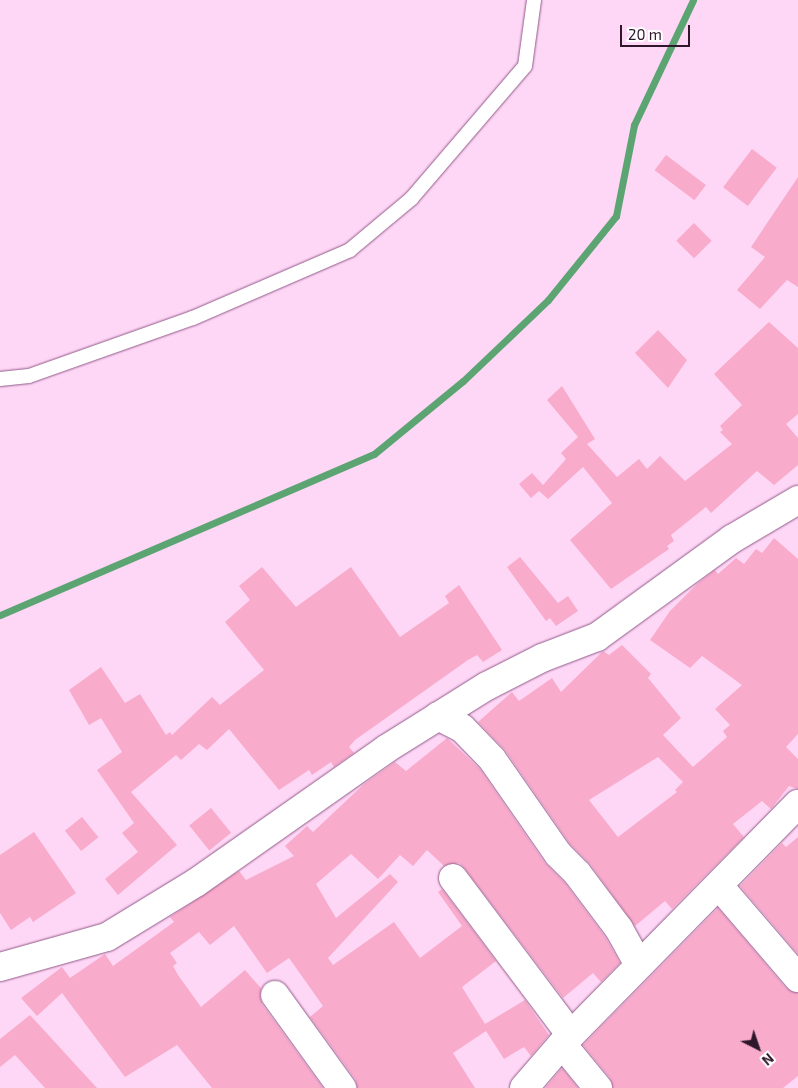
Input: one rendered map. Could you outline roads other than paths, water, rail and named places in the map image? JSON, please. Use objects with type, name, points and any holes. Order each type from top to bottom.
[{"type":"street","points":[[0,967],[108,937],[197,882],[278,823],[438,716],[487,686],[542,658],[597,637],[732,539],[798,500]]},
{"type":"street","points":[[438,716],[462,728],[492,759],[558,854],[577,873],[619,929],[639,965]]},
{"type":"street","points":[[524,1088],[639,965],[720,887],[798,804]]},
{"type":"street","points":[[453,878],[567,1040],[598,1088]]},
{"type":"street","points":[[720,887],[798,978]]},
{"type":"street","points":[[275,995],[342,1088]]},
{"type":"lane","points":[[0,379],[29,376],[193,318],[350,250],[411,199],[525,66],[534,0]]},
{"type":"waterway","points":[[0,615],[374,454],[463,381],[548,300],[616,216],[634,125],[693,0]]}]
